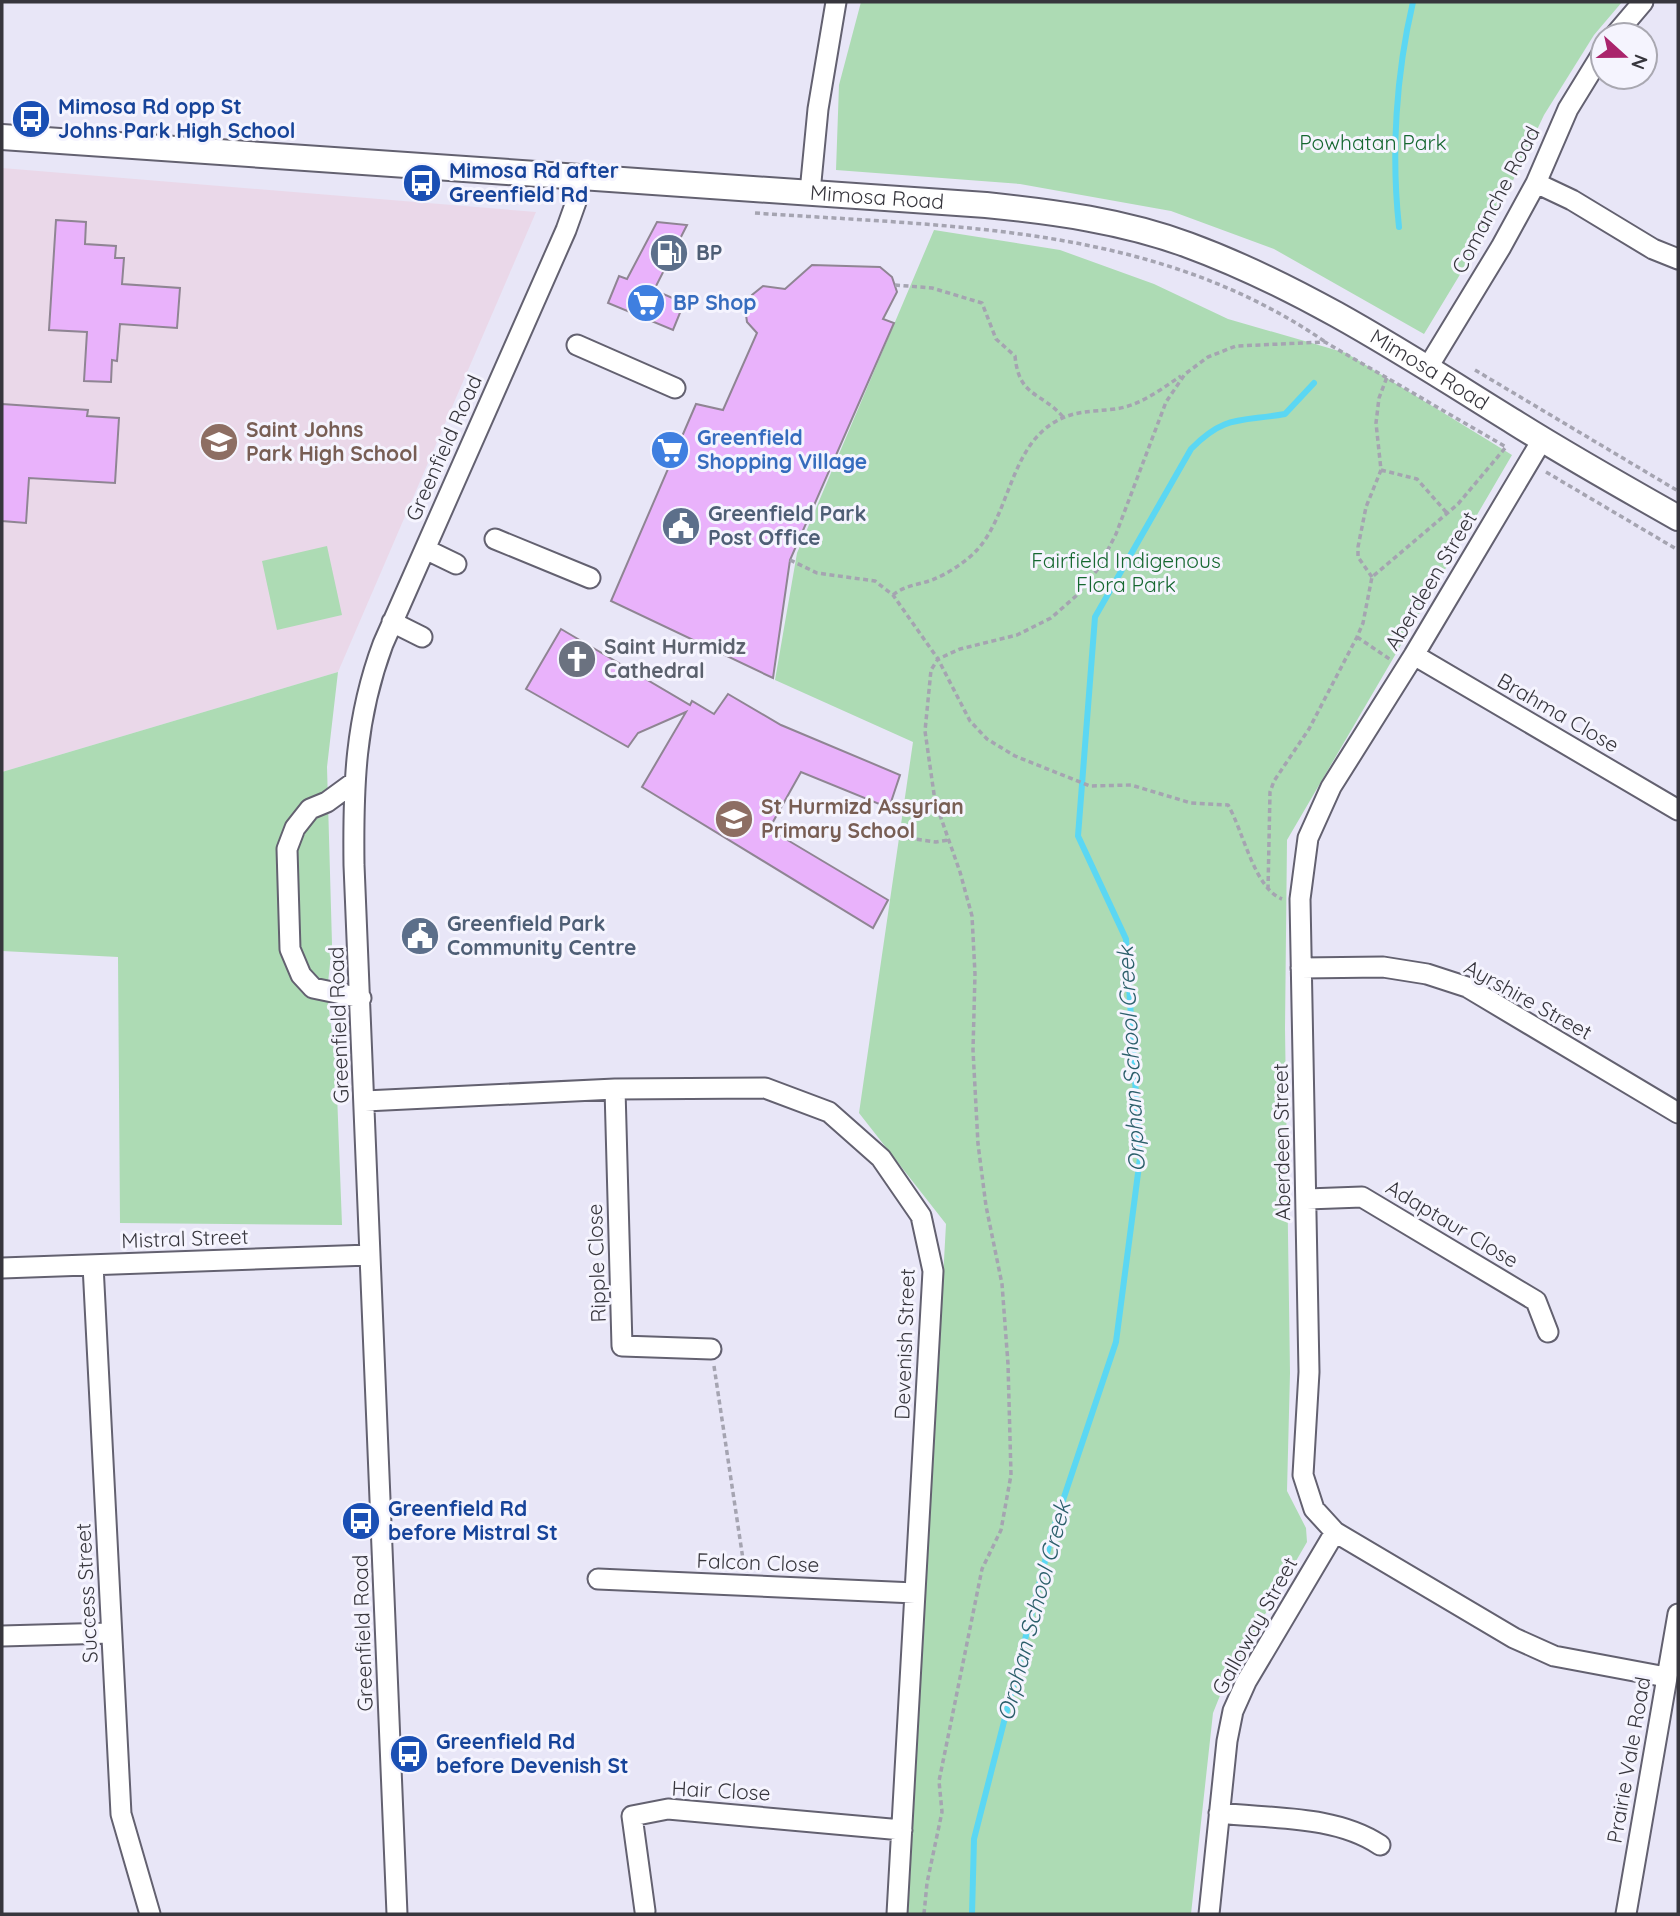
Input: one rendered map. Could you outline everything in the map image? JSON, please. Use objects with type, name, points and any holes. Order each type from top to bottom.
[{"type":"main road","name":"Mimosa Road","points":[[2,136],[1047,211],[1124,226],[1186,244],[1271,280],[1427,367],[1542,440],[1678,518]]},
{"type":"street","points":[[810,192],[818,110],[836,2]]},
{"type":"street","points":[[1627,21],[1643,2]]},
{"type":"street","name":"Comanche Road","points":[[1427,367],[1501,247],[1536,183],[1568,109],[1589,75]]},
{"type":"street","name":"Greenfield Road","points":[[397,1914],[353,783],[359,733],[372,675],[392,622],[566,230],[576,202],[580,177]]},
{"type":"street","points":[[1536,183],[1572,200],[1653,249],[1678,259]]},
{"type":"street","points":[[577,345],[675,388]]},
{"type":"street","name":"Aberdeen Street","points":[[1542,440],[1331,787],[1308,838],[1300,900],[1309,1372],[1303,1475],[1314,1509],[1335,1532],[1514,1638],[1544,1652],[1666,1676]]},
{"type":"street","points":[[495,539],[590,578]]},
{"type":"street","points":[[425,549],[456,564]]},
{"type":"street","points":[[392,622],[422,637]]},
{"type":"street","name":"Brahma Close","points":[[1409,662],[1678,810]]},
{"type":"street","points":[[353,783],[327,802],[310,809],[295,828],[287,849],[290,949],[301,975],[313,988],[361,998]]},
{"type":"street","name":"Ayrshire Street","points":[[1301,968],[1383,967],[1427,974],[1467,987],[1678,1113]]},
{"type":"street","name":"Devenish Street","points":[[365,1101],[615,1089],[765,1088],[829,1112],[881,1158],[921,1216],[933,1272],[897,1914]]},
{"type":"street","name":"Ripple Close","points":[[615,1089],[622,1346],[711,1349]]},
{"type":"street","name":"Adaptaur Close","points":[[1307,1199],[1362,1197],[1536,1301],[1548,1332]]},
{"type":"street","name":"Mistral Street","points":[[2,1268],[370,1255]]},
{"type":"street","name":"Success Street","points":[[93,1265],[121,1814],[150,1914]]},
{"type":"street","name":"Galloway Street","points":[[1209,1914],[1229,1726],[1239,1694],[1335,1532]]},
{"type":"street","name":"Falcon Close","points":[[598,1579],[915,1593]]},
{"type":"street","name":"Prairie Vale Road","points":[[1626,1914],[1678,1614]]},
{"type":"street","points":[[2,1636],[111,1633]]},
{"type":"street","name":"Hair Close","points":[[645,1911],[632,1816],[668,1809],[902,1830]]},
{"type":"street","points":[[1219,1814],[1343,1826],[1363,1833],[1380,1845]]},
{"type":"path","points":[[747,212],[1068,239],[1125,252],[1178,270],[1253,301],[1506,447],[1485,475],[1373,577],[1357,637],[1309,729],[1270,792],[1268,890]]},
{"type":"path","points":[[895,285],[932,288],[982,303],[989,327],[996,339],[1015,356],[1016,374],[1029,393],[1045,399],[1064,418]]},
{"type":"path","points":[[893,595],[903,587],[932,580],[976,552],[989,534],[1021,462],[1052,424],[1080,411],[1117,409],[1156,395],[1208,357],[1236,345],[1325,342]]},
{"type":"path","points":[[1471,367],[1678,491]]},
{"type":"path","points":[[925,1914],[927,1883],[943,1812],[939,1781],[982,1569],[1001,1530],[1011,1475],[1009,1364],[1002,1284],[986,1206],[978,1144],[973,1050],[975,974],[972,916],[935,801],[925,731],[931,670],[938,659],[960,649],[1017,635],[1051,618],[1076,596],[1098,569],[1116,534],[1153,431],[1166,402],[1185,374]]},
{"type":"path","points":[[1373,577],[1358,557],[1358,547],[1366,507],[1381,470],[1376,423],[1378,398],[1387,377]]},
{"type":"path","points":[[1381,470],[1417,479],[1446,512]]},
{"type":"path","points":[[1546,471],[1678,550]]},
{"type":"path","points":[[790,560],[817,573],[875,582],[893,595],[938,659],[970,721],[987,739],[1015,756],[1090,786],[1130,785],[1191,803],[1228,805],[1247,843],[1252,863],[1268,890],[1282,899]]},
{"type":"path","points":[[1357,637],[1409,662]]},
{"type":"path","points":[[900,837],[936,842],[948,840]]},
{"type":"path","points":[[711,1349],[747,1586]]},
{"type":"shaded area","name":"Saint Johns Park High School","points":[[2,168],[536,212],[338,672],[2,772]]},
{"type":"green space","name":"Powhatan Park","points":[[861,2],[1622,2],[1606,21],[1589,21],[1589,43],[1544,115],[1499,210],[1424,334],[1274,249],[1171,211],[1020,184],[836,170],[839,85]]},
{"type":"green space","name":"Fairfield Indigenous Flora Park","points":[[934,230],[1060,250],[1154,284],[1228,319],[1346,353],[1512,455],[1287,840],[1285,1029],[1290,1373],[1287,1491],[1306,1528],[1307,1542],[1225,1683],[1213,1713],[1191,1914],[908,1914],[946,1224],[859,1113],[913,742],[775,680],[797,553]]},
{"type":"green space","points":[[327,546],[342,615],[277,630],[262,561]]},
{"type":"green space","points":[[338,672],[327,767],[332,944],[327,993],[336,1067],[342,1225],[120,1223],[118,957],[2,951],[2,772]]},
{"type":"building","points":[[56,220],[86,222],[85,244],[116,246],[115,258],[124,258],[122,284],[180,288],[177,328],[120,324],[117,361],[112,360],[111,382],[84,381],[87,332],[49,330]]},
{"type":"building","points":[[657,222],[687,225],[654,290],[684,303],[673,330],[608,303],[619,276],[627,279]]},
{"type":"building","name":"Greenfield Shopping Village","points":[[812,265],[880,267],[892,277],[897,292],[883,319],[894,323],[790,560],[773,678],[611,601],[696,404],[723,410],[757,333],[747,322],[745,308],[752,295],[763,286],[785,289]]},
{"type":"building","points":[[2,404],[88,410],[87,416],[119,418],[115,483],[29,478],[26,523],[2,521]]},
{"type":"building","name":"St Hurmizd Assyrian Primary School","points":[[561,629],[690,705],[692,701],[714,714],[728,694],[781,725],[900,775],[889,808],[801,772],[769,829],[888,900],[873,928],[642,787],[686,712],[638,733],[628,747],[526,689]]},
{"type":"waterway","name":"Orphan School Creek","points":[[1399,227],[1395,142],[1399,85],[1413,2]]},
{"type":"waterway","name":"Orphan School Creek","points":[[972,1914],[974,1839],[1053,1530],[1116,1342],[1140,1158],[1126,939],[1078,836],[1095,617],[1191,449],[1214,430],[1234,421],[1285,414],[1314,383]]},
{"type":"place","name":"Mimosa Rd opp St Johns Park High School","points":[[31,119]]},
{"type":"place","name":"Mimosa Rd after Greenfield Rd","points":[[422,183]]},
{"type":"place","name":"BP","points":[[669,253]]},
{"type":"place","name":"BP Shop","points":[[646,303]]},
{"type":"place","name":"Saint Johns Park High School","points":[[219,442]]},
{"type":"place","name":"Greenfield Shopping Village","points":[[670,450]]},
{"type":"place","name":"Greenfield Park Post Office","points":[[681,526]]},
{"type":"place","name":"Saint Hurmidz Cathedral","points":[[577,659]]},
{"type":"place","name":"St Hurmizd Assyrian Primary School","points":[[734,819]]},
{"type":"place","name":"Greenfield Park Community Centre","points":[[420,936]]},
{"type":"place","name":"Greenfield Rd before Mistral St","points":[[361,1521]]},
{"type":"place","name":"Greenfield Rd before Devenish St","points":[[409,1754]]}]
